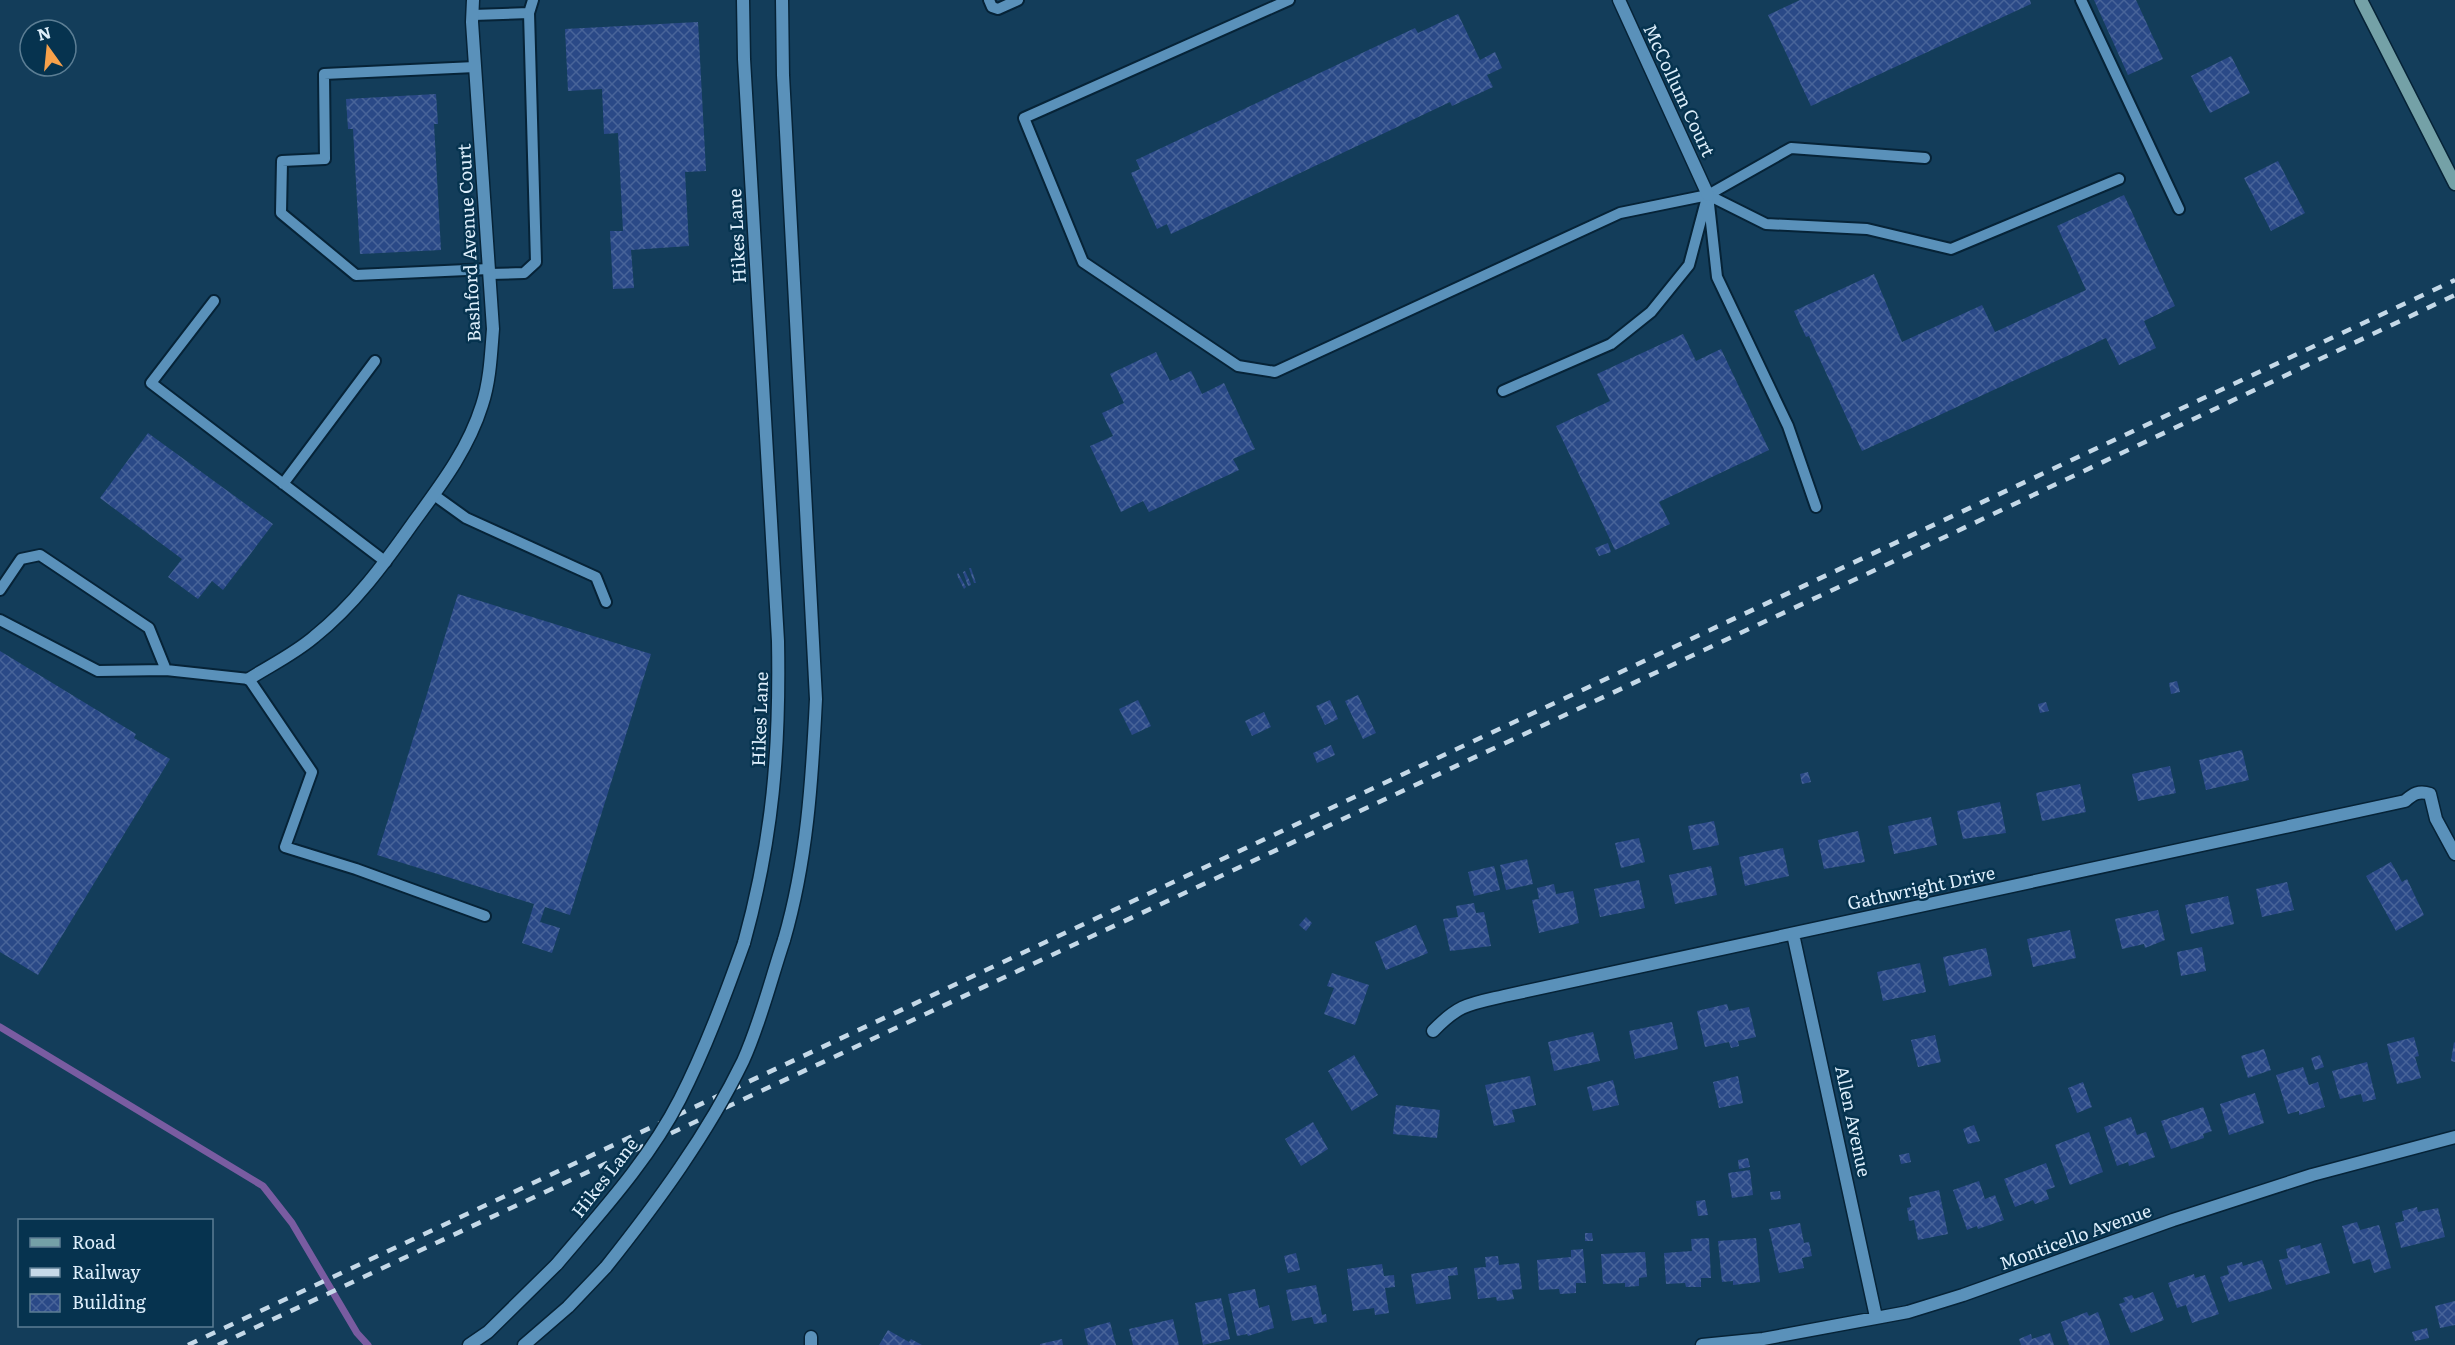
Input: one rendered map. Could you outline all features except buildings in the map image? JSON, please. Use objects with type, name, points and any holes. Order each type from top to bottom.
[{"type":"main road","points":[[2361,0],[2455,184]]},
{"type":"street","name":"Bashford Avenue Court","points":[[249,679],[294,653],[316,636],[344,610],[386,562],[447,478],[472,434],[483,404],[493,328],[475,67],[473,0]]},
{"type":"street","name":"Hikes Lane","points":[[469,1345],[488,1332],[557,1264],[625,1183],[680,1101],[728,987],[744,943],[759,888],[768,838],[779,710],[778,641],[744,59],[744,0]]},
{"type":"street","points":[[524,1345],[568,1307],[606,1267],[650,1211],[704,1131],[743,1060],[797,896],[813,772],[816,699],[783,75],[782,0]]},
{"type":"street","name":"McCollum Court","points":[[1619,0],[1708,195]]},
{"type":"street","name":"Gathwright Drive","points":[[1434,1031],[1451,1013],[1468,1005],[2404,801],[2413,794],[2424,792],[2430,794],[2436,819],[2455,854]]},
{"type":"street","name":"Allen Avenue","points":[[1793,934],[1876,1317]]},
{"type":"street","name":"Monticello Avenue","points":[[1702,1345],[1763,1340],[1908,1312],[1963,1295],[2173,1220],[2312,1175],[2455,1137]]},
{"type":"lane","points":[[475,67],[324,74],[325,159],[282,161],[281,213],[356,275],[524,273],[536,262],[529,13],[533,0]]},
{"type":"lane","points":[[989,0],[992,8],[998,9],[1018,0]]},
{"type":"lane","points":[[1289,0],[1024,118],[1083,262],[1238,366],[1275,372],[1620,213],[1708,195],[1791,148],[1925,158]]},
{"type":"lane","points":[[2080,0],[2179,209]]},
{"type":"lane","points":[[473,15],[529,13]]},
{"type":"lane","points":[[1708,195],[1766,224],[1867,229],[1951,249],[2119,179]]},
{"type":"lane","points":[[1503,392],[1611,344],[1651,312],[1689,265],[1708,195]]},
{"type":"lane","points":[[1708,195],[1717,277],[1788,426],[1816,507]]},
{"type":"lane","points":[[214,301],[151,383],[386,562]]},
{"type":"lane","points":[[283,484],[375,362]]},
{"type":"lane","points":[[434,495],[466,518],[596,577],[606,602]]},
{"type":"lane","points":[[0,590],[21,559],[40,555],[149,628],[166,670]]},
{"type":"lane","points":[[0,620],[98,671],[166,670],[249,679],[312,772],[285,848],[356,869],[484,916]]},
{"type":"waterway","points":[[0,1027],[263,1186],[292,1223],[357,1333],[368,1345]]},
{"type":"railway","points":[[188,1345],[2455,280]]},
{"type":"railway","points":[[218,1345],[1873,571],[2455,295]]}]
